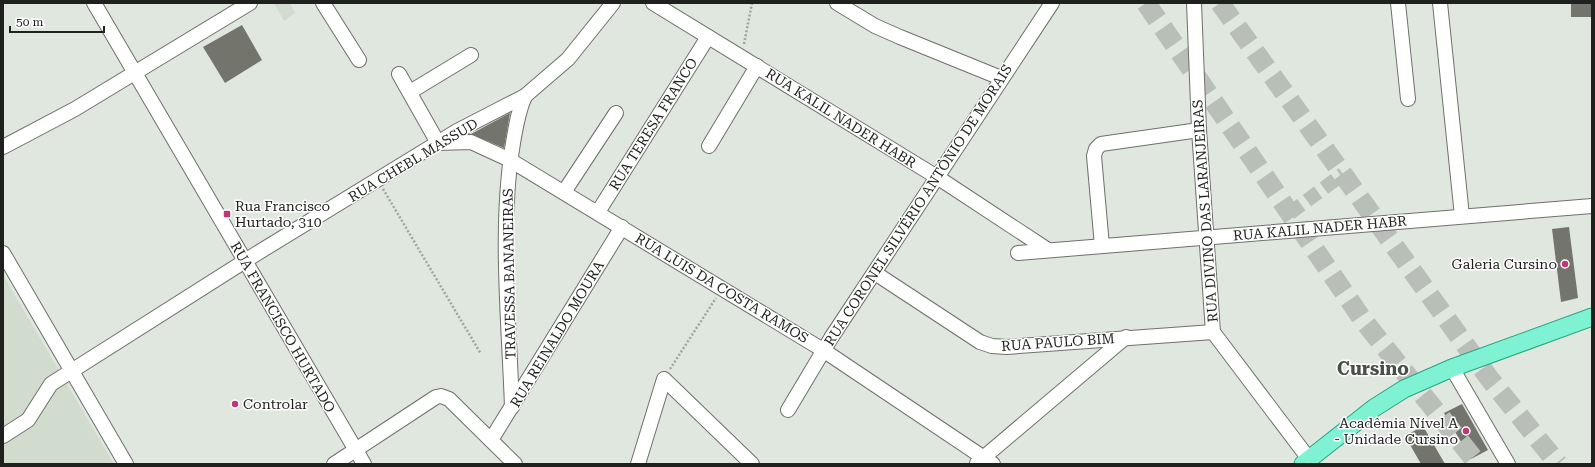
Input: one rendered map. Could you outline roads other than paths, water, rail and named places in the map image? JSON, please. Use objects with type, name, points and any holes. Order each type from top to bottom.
[{"type":"main road","points":[[1306,462],[1374,408],[1404,389],[1452,368],[1592,317]]},
{"type":"street","name":"RUA FRANCISCO HURTADO","points":[[94,3],[364,464]]},
{"type":"street","points":[[3,147],[75,108],[250,3]]},
{"type":"street","points":[[323,3],[358,60]]},
{"type":"street","name":"RUA CHEBL MASSUD","points":[[3,436],[28,420],[51,384],[438,143],[496,110],[525,96],[568,60],[612,3]]},
{"type":"street","name":"RUA KALIL NADER HABR","points":[[653,3],[937,177],[1048,250]]},
{"type":"street","points":[[837,3],[876,26],[900,37],[1001,78]]},
{"type":"street","name":"RUA CORONEL SILVÉRIO ANTÔNIO DE MORAIS","points":[[788,410],[823,350],[875,273],[1001,78],[1052,3]]},
{"type":"street","name":"RUA DIVINO DAS LARANJEIRAS","points":[[1194,3],[1199,130],[1214,332],[1306,462]]},
{"type":"street","points":[[1398,3],[1408,99]]},
{"type":"street","points":[[1440,3],[1462,216]]},
{"type":"street","name":"RUA TERESA FRANCO","points":[[598,212],[708,36]]},
{"type":"street","points":[[410,92],[471,55]]},
{"type":"street","points":[[709,146],[757,66]]},
{"type":"street","points":[[399,74],[438,143]]},
{"type":"street","name":"TRAVESSA BANANEIRAS","points":[[512,407],[506,229],[510,160],[518,110],[525,96]]},
{"type":"street","points":[[564,192],[616,113]]},
{"type":"street","points":[[1102,246],[1094,156],[1096,149],[1101,144],[1199,130]]},
{"type":"street","name":"RUA LUIS DA COSTA RAMOS","points":[[438,143],[471,142],[510,160],[598,212],[823,350],[984,462]]},
{"type":"street","name":"RUA KALIL NADER HABR","points":[[1018,253],[1592,206]]},
{"type":"street","name":"RUA REINALDO MOURA","points":[[491,440],[622,227]]},
{"type":"street","points":[[3,253],[126,464]]},
{"type":"street","name":"RUA PAULO BIM","points":[[875,273],[980,342],[992,346],[1007,347],[1126,337],[1214,332]]},
{"type":"street","points":[[984,462],[1126,337]]},
{"type":"street","points":[[1452,368],[1508,464]]},
{"type":"street","points":[[638,464],[664,379],[752,464]]},
{"type":"street","points":[[334,464],[356,451],[436,397],[446,397],[515,464]]},
{"type":"tunnel","points":[[1146,3],[1363,320],[1478,464]]},
{"type":"tunnel","points":[[1220,3],[1489,378],[1558,464]]},
{"type":"tunnel","points":[[1290,213],[1343,174]]},
{"type":"place","name":"Rua Francisco Hurtado, 310","points":[[227,214]]},
{"type":"place","name":"Galeria Cursino","points":[[1565,264]]},
{"type":"place","name":"Controlar","points":[[235,404]]},
{"type":"place","name":"Acadêmia Nível A - Unidade Cursino","points":[[1466,431]]},
{"type":"district","name":"Cursino","points":[[1373,369]]}]
